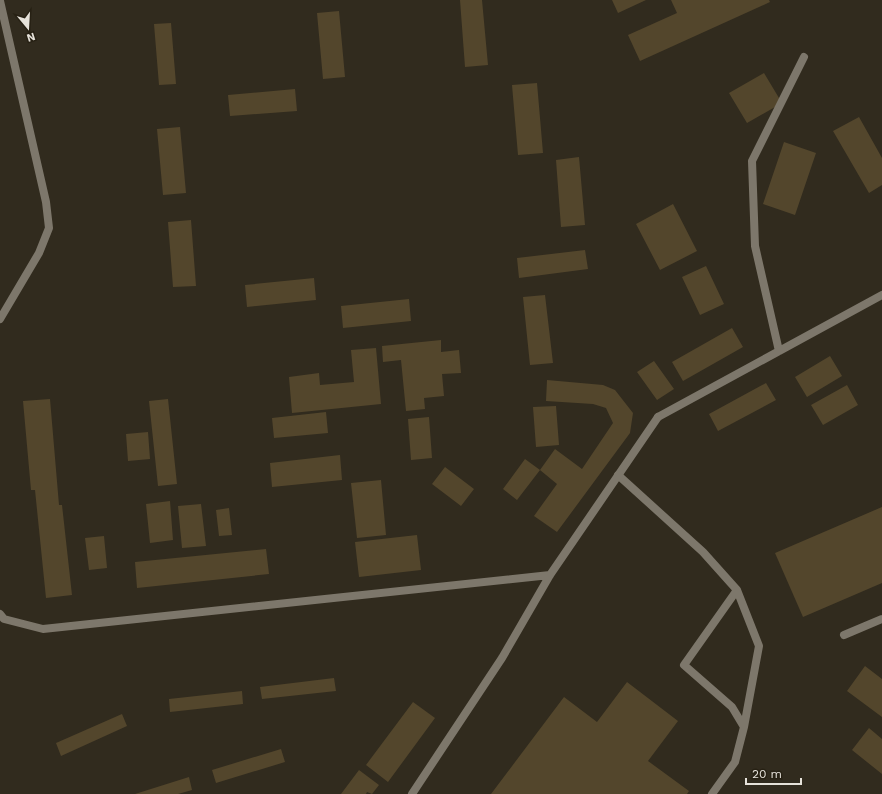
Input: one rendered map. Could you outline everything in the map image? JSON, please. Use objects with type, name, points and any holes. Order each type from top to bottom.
[{"type":"street","points":[[0,1],[46,202],[49,228],[39,253],[0,319]]},
{"type":"street","points":[[779,351],[755,246],[752,161],[804,57]]},
{"type":"street","points":[[412,794],[502,658],[550,575],[658,417],[882,295]]},
{"type":"street","points":[[618,475],[703,552],[737,590],[759,646],[736,762],[712,794]]},
{"type":"street","points":[[0,614],[4,619],[43,630],[550,575]]},
{"type":"street","points":[[737,590],[684,665],[732,707],[744,727]]},
{"type":"street","points":[[844,635],[882,619]]},
{"type":"building","points":[[460,0],[482,0],[488,65],[465,67]]},
{"type":"building","points":[[612,0],[646,0],[618,13]]},
{"type":"building","points":[[671,0],[769,0],[770,2],[640,61],[628,35],[677,13]]},
{"type":"building","points":[[339,11],[345,77],[323,79],[317,13]]},
{"type":"building","points":[[171,23],[176,84],[159,85],[154,24]]},
{"type":"building","points":[[764,73],[782,103],[747,123],[729,93]]},
{"type":"building","points":[[537,83],[543,153],[518,155],[512,85]]},
{"type":"building","points":[[295,89],[297,111],[230,116],[228,95]]},
{"type":"building","points":[[859,117],[882,158],[882,185],[869,193],[833,131]]},
{"type":"building","points":[[180,127],[186,193],[163,195],[157,129]]},
{"type":"building","points":[[784,142],[816,153],[795,215],[763,204]]},
{"type":"building","points":[[579,157],[585,225],[561,227],[556,160]]},
{"type":"building","points":[[673,204],[697,251],[660,270],[636,224]]},
{"type":"building","points":[[191,220],[196,286],[173,287],[168,222]]},
{"type":"building","points":[[585,250],[588,269],[519,278],[517,258]]},
{"type":"building","points":[[706,266],[724,304],[700,315],[682,277]]},
{"type":"building","points":[[314,278],[316,300],[247,307],[245,285]]},
{"type":"building","points":[[545,295],[553,363],[530,365],[523,297]]},
{"type":"building","points":[[409,299],[411,321],[343,328],[341,306]]},
{"type":"building","points":[[732,328],[743,347],[683,381],[672,362]]},
{"type":"building","points":[[441,340],[441,352],[459,350],[461,373],[442,374],[444,396],[424,398],[425,409],[406,411],[401,360],[383,362],[382,346]]},
{"type":"building","points":[[376,348],[381,404],[292,413],[289,377],[319,373],[320,385],[354,382],[351,350]]},
{"type":"building","points":[[830,356],[842,376],[807,397],[795,377]]},
{"type":"building","points":[[654,361],[674,389],[657,400],[637,372]]},
{"type":"building","points":[[547,380],[603,385],[615,390],[633,413],[630,433],[557,532],[534,516],[557,484],[540,470],[555,449],[582,469],[613,423],[606,408],[593,404],[546,401]]},
{"type":"building","points":[[766,383],[776,400],[718,431],[709,414]]},
{"type":"building","points":[[847,385],[858,405],[823,425],[811,405]]},
{"type":"building","points":[[50,399],[59,505],[62,505],[72,595],[46,598],[35,490],[31,490],[23,401]]},
{"type":"building","points":[[168,399],[177,484],[158,486],[149,401]]},
{"type":"building","points":[[556,406],[559,445],[536,447],[533,407]]},
{"type":"building","points":[[326,412],[328,433],[274,438],[272,418]]},
{"type":"building","points":[[429,417],[432,458],[411,460],[408,419]]},
{"type":"building","points":[[148,432],[150,459],[128,461],[126,434]]},
{"type":"building","points":[[340,455],[342,480],[272,487],[270,463]]},
{"type":"building","points":[[525,459],[540,470],[517,500],[503,489]]},
{"type":"building","points":[[445,467],[474,489],[461,506],[432,484]]},
{"type":"building","points":[[381,480],[386,535],[357,538],[351,483]]},
{"type":"building","points":[[170,501],[173,540],[150,543],[146,504]]},
{"type":"building","points":[[201,504],[206,546],[182,548],[178,506]]},
{"type":"building","points":[[882,507],[882,583],[803,617],[775,553]]},
{"type":"building","points":[[229,508],[232,535],[219,536],[216,510]]},
{"type":"building","points":[[417,535],[421,570],[359,577],[355,542]]},
{"type":"building","points":[[104,536],[107,568],[89,570],[85,538]]},
{"type":"building","points":[[266,549],[269,574],[137,588],[135,562]]},
{"type":"building","points":[[865,666],[882,679],[882,717],[847,691]]},
{"type":"building","points":[[334,678],[336,691],[262,699],[260,687]]},
{"type":"building","points":[[627,682],[678,721],[648,761],[689,791],[687,794],[491,794],[564,697],[597,722]]},
{"type":"building","points":[[242,691],[243,704],[170,712],[169,699]]},
{"type":"building","points":[[413,702],[435,718],[388,782],[366,765]]},
{"type":"building","points":[[122,714],[127,726],[61,756],[56,743]]},
{"type":"building","points":[[869,728],[882,739],[882,774],[852,750]]},
{"type":"building","points":[[281,749],[285,762],[216,783],[212,770]]},
{"type":"building","points":[[359,770],[379,785],[372,794],[367,792],[366,794],[341,794]]},
{"type":"building","points":[[189,777],[192,790],[178,794],[135,794]]}]
